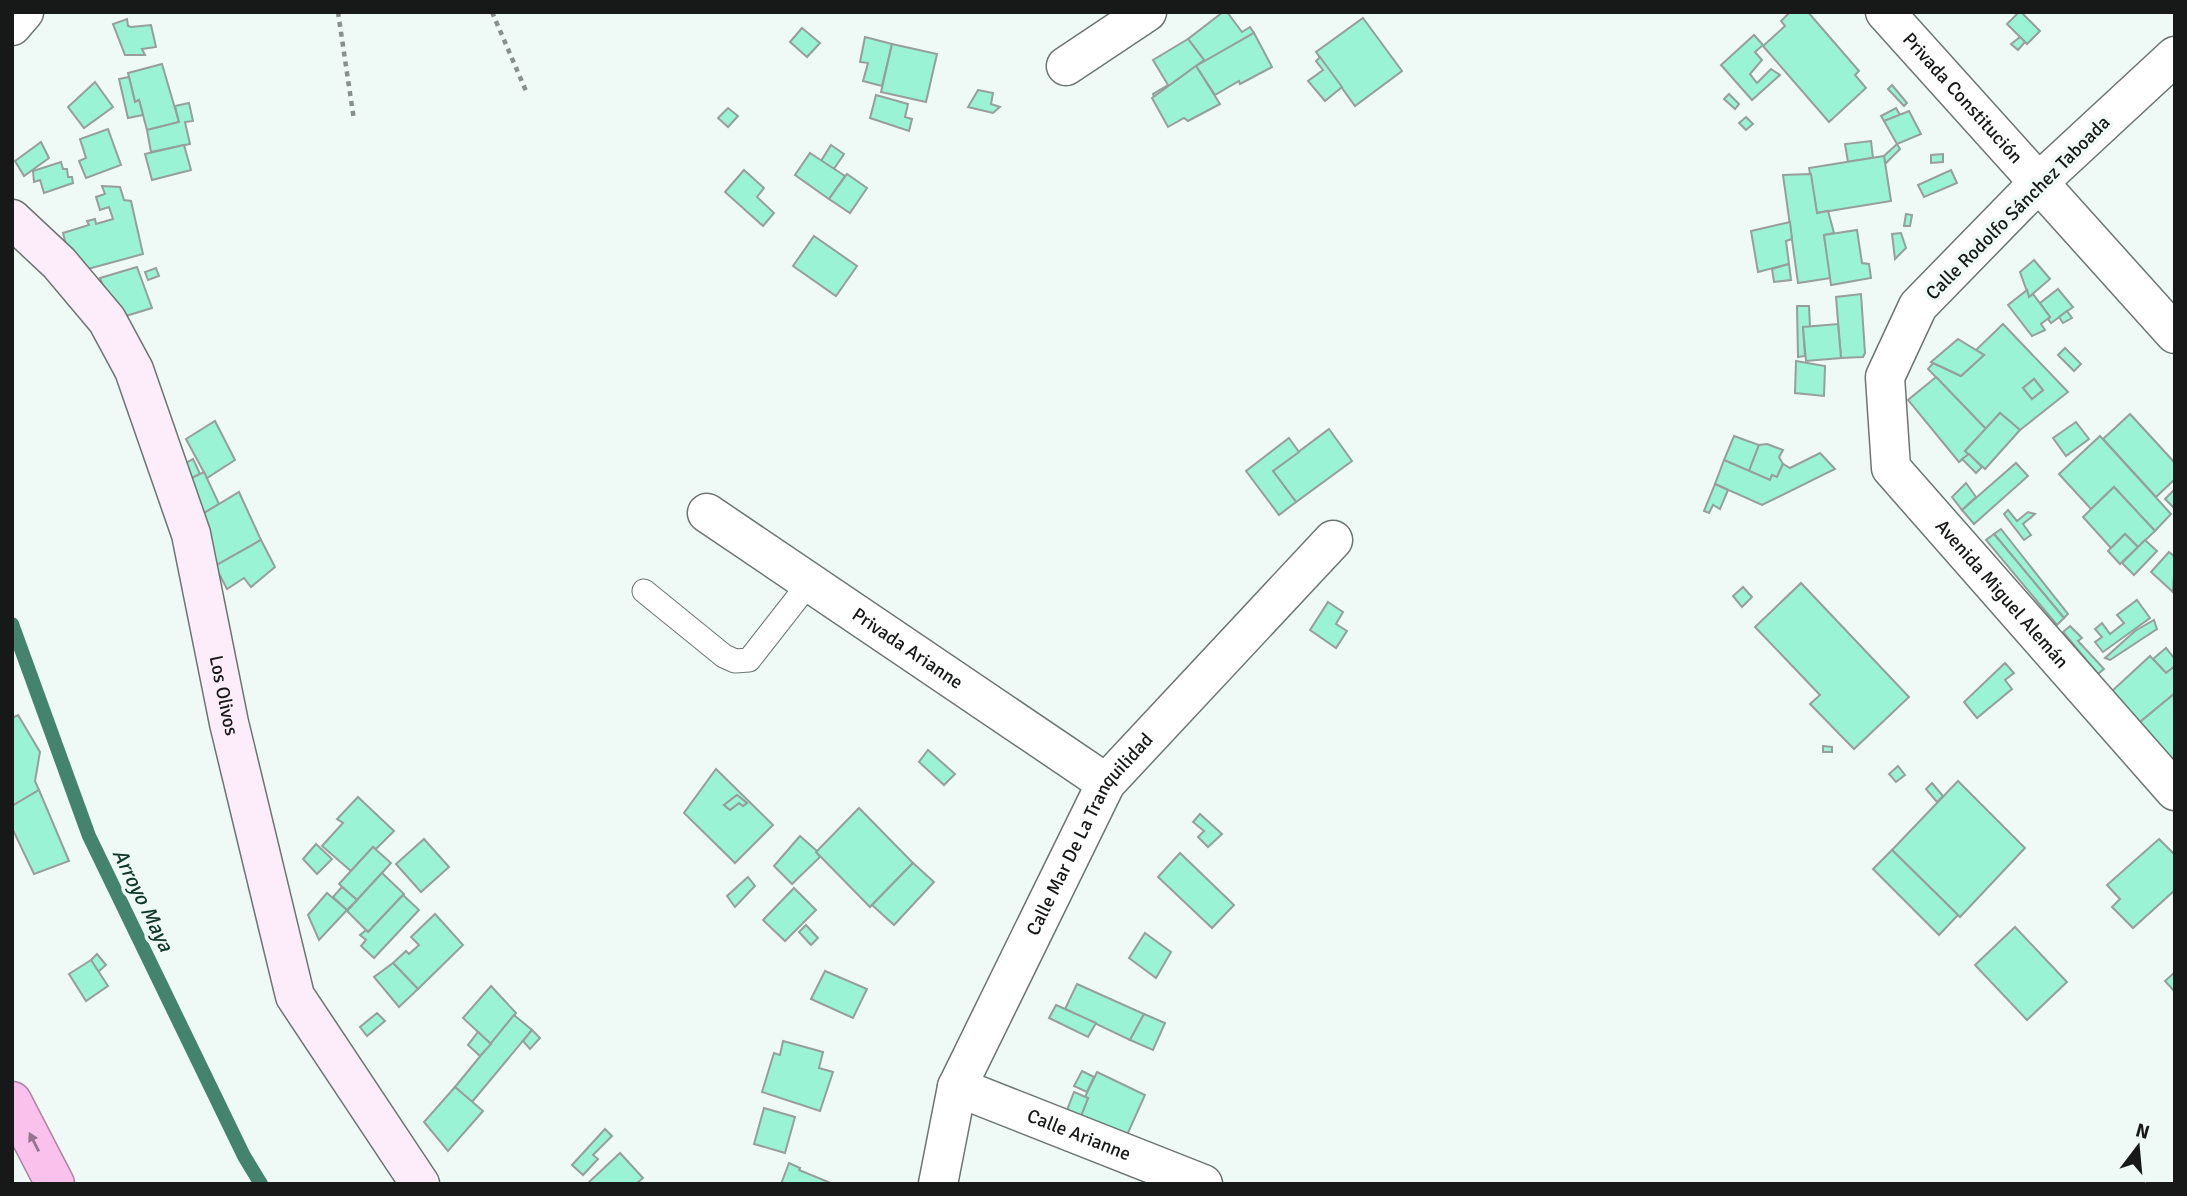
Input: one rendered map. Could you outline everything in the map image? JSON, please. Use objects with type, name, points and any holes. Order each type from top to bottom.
[{"type":"highway","points":[[12,1101],[55,1184]]},
{"type":"street","points":[[12,26],[24,12]]},
{"type":"street","points":[[1066,66],[1147,12]]},
{"type":"street","name":"Privada Constitución","points":[[1885,12],[2175,334]]},
{"type":"street","name":"Calle Rodolfo Sánchez Taboada","points":[[1885,377],[1919,306],[2039,182],[2175,56]]},
{"type":"street","name":"Los Olivos","points":[[12,219],[59,262],[107,320],[134,370],[191,534],[229,723],[295,996],[420,1184]]},
{"type":"street","name":"Avenida Miguel Alemán","points":[[1885,377],[1891,468],[2175,791]]},
{"type":"street","name":"Privada Arianne","points":[[708,513],[1106,783]]},
{"type":"street","name":"Calle Mar De La Tranquilidad","points":[[938,1184],[957,1087],[1106,783],[1333,540]]},
{"type":"street","name":"Calle Arianne","points":[[957,1087],[1203,1184]]},
{"type":"lane","points":[[644,591],[724,656],[736,661],[749,660],[810,582]]},
{"type":"path","points":[[338,12],[354,120]]},
{"type":"path","points":[[492,12],[526,91]]},
{"type":"building","points":[[1223,12],[1227,12],[1242,32],[1250,27],[1254,33],[1205,61],[1188,39]]},
{"type":"building","points":[[1790,12],[1808,12],[1859,71],[1855,75],[1866,88],[1829,122],[1763,46],[1785,26],[1781,21]]},
{"type":"building","points":[[2019,12],[2040,31],[2027,44],[2007,24]]},
{"type":"building","points":[[1363,18],[1402,71],[1355,106],[1316,52]]},
{"type":"building","points":[[127,19],[128,26],[131,27],[151,25],[156,47],[142,49],[145,55],[125,55],[113,24]]},
{"type":"building","points":[[802,28],[820,43],[807,57],[790,42]]},
{"type":"building","points":[[1254,33],[1272,67],[1215,95],[1196,66]]},
{"type":"building","points":[[1754,35],[1763,45],[1755,52],[1762,60],[1750,74],[1757,83],[1771,69],[1780,75],[1752,100],[1721,65]]},
{"type":"building","points":[[865,37],[892,44],[882,86],[863,81],[868,63],[860,62]]},
{"type":"building","points":[[2020,37],[2025,42],[2018,50],[2011,44]]},
{"type":"building","points":[[1188,39],[1204,60],[1154,97],[1153,94],[1168,85],[1153,60]]},
{"type":"building","points":[[892,44],[937,54],[926,102],[881,92]]},
{"type":"building","points":[[1320,57],[1342,87],[1325,101],[1308,81],[1323,70],[1316,61]]},
{"type":"building","points":[[162,64],[179,122],[147,130],[139,100],[135,102],[128,73]]},
{"type":"building","points":[[1196,66],[1220,104],[1188,121],[1184,118],[1168,127],[1152,98]]},
{"type":"building","points":[[129,77],[135,102],[139,100],[143,115],[128,118],[119,79]]},
{"type":"building","points":[[95,82],[113,107],[84,128],[68,107]]},
{"type":"building","points":[[1892,85],[1907,103],[1904,106],[1888,89]]},
{"type":"building","points":[[978,90],[993,93],[991,104],[1000,107],[993,113],[968,107]]},
{"type":"building","points":[[1729,94],[1739,104],[1735,109],[1724,99]]},
{"type":"building","points":[[876,95],[908,104],[905,117],[912,119],[909,131],[870,118]]},
{"type":"building","points":[[189,103],[193,121],[185,122],[190,144],[151,152],[147,130],[179,122],[175,106]]},
{"type":"building","points":[[728,108],[738,116],[728,127],[718,118]]},
{"type":"building","points":[[1896,108],[1900,115],[1884,121],[1881,116]]},
{"type":"building","points":[[1909,111],[1921,134],[1897,144],[1884,121]]},
{"type":"building","points":[[1746,117],[1753,124],[1746,130],[1739,123]]},
{"type":"building","points":[[108,129],[121,165],[86,178],[79,161],[86,158],[80,139]]},
{"type":"building","points":[[1871,141],[1873,158],[1848,162],[1845,144]]},
{"type":"building","points":[[41,142],[49,158],[24,176],[15,161]]},
{"type":"building","points":[[1897,144],[1900,149],[1885,164],[1884,156]]},
{"type":"building","points":[[184,145],[191,170],[152,180],[145,154]]},
{"type":"building","points":[[831,145],[844,154],[834,169],[821,161]]},
{"type":"building","points":[[810,153],[845,176],[829,199],[795,175]]},
{"type":"building","points":[[1943,154],[1943,162],[1931,163],[1931,155]]},
{"type":"building","points":[[1884,156],[1891,201],[1817,213],[1809,168]]},
{"type":"building","points":[[61,162],[63,169],[67,169],[68,177],[72,177],[73,183],[44,193],[40,180],[34,182],[33,171]]},
{"type":"building","points":[[744,170],[764,188],[757,197],[774,213],[763,226],[725,192]]},
{"type":"building","points":[[1951,170],[1957,183],[1924,197],[1918,185]]},
{"type":"building","points":[[847,174],[867,188],[850,213],[829,199]]},
{"type":"building","points":[[1811,174],[1817,213],[1828,211],[1834,233],[1824,235],[1831,278],[1798,283],[1783,175]]},
{"type":"building","points":[[102,186],[120,187],[124,200],[131,201],[143,254],[73,273],[63,233],[89,225],[87,221],[95,219],[96,224],[113,219],[109,207],[100,210],[96,197],[105,194]]},
{"type":"building","points":[[1906,214],[1912,215],[1910,226],[1904,226]]},
{"type":"building","points":[[1790,222],[1792,239],[1786,241],[1789,264],[1758,272],[1751,231]]},
{"type":"building","points":[[1857,230],[1862,263],[1869,264],[1871,278],[1831,285],[1824,235]]},
{"type":"building","points":[[1901,233],[1906,248],[1895,259],[1892,234]]},
{"type":"building","points":[[814,236],[857,266],[836,296],[793,266]]},
{"type":"building","points":[[2034,260],[2050,279],[2029,297],[2020,272]]},
{"type":"building","points":[[1789,264],[1791,280],[1774,282],[1772,269]]},
{"type":"building","points":[[137,267],[152,308],[116,319],[100,278]]},
{"type":"building","points":[[156,268],[159,276],[148,280],[145,272]]},
{"type":"building","points":[[2058,289],[2073,307],[2051,323],[2040,303]]},
{"type":"building","points":[[2027,290],[2029,297],[2033,294],[2050,317],[2041,324],[2045,330],[2032,336],[2008,305]]},
{"type":"building","points":[[1861,294],[1865,353],[1863,357],[1841,358],[1836,297]]},
{"type":"building","points":[[1797,306],[1809,306],[1810,327],[1803,327],[1805,356],[1798,357]]},
{"type":"building","points":[[2067,311],[2072,318],[2063,323],[2059,317]]},
{"type":"building","points":[[1838,324],[1841,358],[1806,361],[1803,327]]},
{"type":"building","points":[[2003,324],[2068,392],[2020,430],[2000,413],[1986,429],[1928,369],[1933,363],[1961,376],[1984,355],[1976,350]],"holes":[[[2034,379],[2043,390],[2032,399],[2023,388]]]},
{"type":"building","points":[[1958,339],[1984,355],[1961,376],[1931,362]]},
{"type":"building","points":[[2065,348],[2081,364],[2074,371],[2058,355]]},
{"type":"building","points":[[1796,361],[1825,366],[1824,396],[1795,393]]},
{"type":"building","points":[[1936,377],[1986,429],[1965,451],[1969,454],[1959,462],[1908,400]]},
{"type":"building","points":[[2034,379],[2043,390],[2032,399],[2023,388]]},
{"type":"building","points":[[2000,413],[2020,430],[1985,469],[1965,451]]},
{"type":"building","points":[[2130,414],[2175,463],[2175,479],[2156,497],[2103,439]]},
{"type":"building","points":[[215,421],[235,460],[207,478],[186,439]]},
{"type":"building","points":[[2076,422],[2089,439],[2066,456],[2053,438]]},
{"type":"building","points":[[1329,429],[1352,461],[1296,502],[1273,471]]},
{"type":"building","points":[[1734,436],[1759,445],[1749,471],[1724,460]]},
{"type":"building","points":[[2100,436],[2171,514],[2155,531],[2114,487],[2091,509],[2059,474]]},
{"type":"building","points":[[1289,438],[1299,452],[1273,471],[1296,502],[1279,515],[1246,471]]},
{"type":"building","points":[[1767,444],[1783,450],[1779,457],[1783,464],[1777,477],[1772,475],[1770,480],[1749,471],[1759,445]]},
{"type":"building","points":[[1820,453],[1835,469],[1762,505],[1715,484],[1724,460],[1770,480],[1772,475],[1777,477],[1783,464],[1790,468]]},
{"type":"building","points":[[1969,454],[1982,467],[1976,473],[1962,459]]},
{"type":"building","points":[[193,459],[200,474],[175,486],[169,473]]},
{"type":"building","points":[[2016,463],[2028,476],[1974,524],[1962,510]]},
{"type":"building","points":[[204,472],[219,504],[204,513],[175,486]]},
{"type":"building","points":[[1966,483],[1976,497],[1962,510],[1952,497]]},
{"type":"building","points":[[1715,484],[1728,490],[1720,509],[1713,505],[1709,513],[1704,511]]},
{"type":"building","points":[[2114,487],[2155,531],[2138,547],[2125,534],[2111,548],[2083,517]]},
{"type":"building","points":[[2175,489],[2175,509],[2165,499]]},
{"type":"building","points":[[239,492],[261,540],[215,566],[204,513]]},
{"type":"building","points":[[2008,510],[2017,521],[2028,512],[2035,514],[2023,524],[2031,535],[2024,540],[2004,514]]},
{"type":"building","points":[[2001,529],[2068,614],[2064,618],[1994,534]]},
{"type":"building","points":[[1994,534],[2064,618],[2057,625],[1986,540]]},
{"type":"building","points":[[2125,534],[2138,547],[2120,564],[2108,551]]},
{"type":"building","points":[[261,540],[275,567],[251,587],[244,578],[227,589],[215,566]]},
{"type":"building","points":[[2145,540],[2157,551],[2134,575],[2122,563]]},
{"type":"building","points":[[2169,552],[2175,557],[2173,592],[2151,572]]},
{"type":"building","points":[[1801,583],[1909,697],[1854,749],[1810,704],[1820,695],[1755,627]]},
{"type":"building","points":[[1743,587],[1752,597],[1742,607],[1733,596]]},
{"type":"building","points":[[2137,600],[2150,618],[2103,652],[2095,642],[2102,637],[2095,629],[2102,623],[2110,634],[2124,623],[2117,615]]},
{"type":"building","points":[[1328,602],[1343,612],[1336,624],[1347,631],[1336,648],[1310,630]]},
{"type":"building","points":[[2154,620],[2157,629],[2110,660],[2105,658],[2135,631]]},
{"type":"building","points":[[2070,626],[2082,638],[2078,641],[2104,669],[2098,674],[2063,632]]},
{"type":"building","points":[[2166,648],[2175,659],[2175,666],[2166,673],[2153,659]]},
{"type":"building","points":[[2150,656],[2166,673],[2175,666],[2175,693],[2140,722],[2112,691]]},
{"type":"building","points":[[2005,663],[2014,673],[2005,680],[2012,689],[1977,718],[1964,702]]},
{"type":"building","points":[[2174,694],[2175,760],[2173,761],[2140,722]]},
{"type":"building","points":[[18,715],[40,752],[35,781],[39,790],[12,806],[12,718]]},
{"type":"building","points":[[1823,746],[1832,747],[1832,752],[1823,752]]},
{"type":"building","points":[[928,750],[955,774],[944,785],[919,762]]},
{"type":"building","points":[[1898,766],[1905,775],[1896,782],[1889,774]]},
{"type":"building","points":[[716,769],[773,825],[735,863],[684,813]],"holes":[[[737,795],[747,803],[743,806],[739,803],[730,810],[724,805]]]},
{"type":"building","points":[[1958,781],[2025,848],[1960,917],[1892,850]]},
{"type":"building","points":[[1932,783],[1943,796],[1937,802],[1926,789]]},
{"type":"building","points":[[39,790],[69,861],[34,874],[12,828],[12,806]]},
{"type":"building","points":[[737,795],[747,803],[743,806],[739,803],[730,810],[724,805]]},
{"type":"building","points":[[358,797],[394,831],[376,849],[373,847],[351,871],[322,846],[343,823],[337,819]]},
{"type":"building","points":[[859,808],[913,863],[870,907],[816,852]]},
{"type":"building","points":[[1200,814],[1222,834],[1208,847],[1198,837],[1204,831],[1193,822]]},
{"type":"building","points":[[800,836],[820,857],[792,884],[774,866]]},
{"type":"building","points":[[424,839],[449,867],[421,892],[396,864]]},
{"type":"building","points":[[2159,839],[2175,855],[2175,890],[2133,928],[2112,907],[2120,899],[2107,885]]},
{"type":"building","points":[[316,844],[332,859],[317,874],[303,859]]},
{"type":"building","points":[[373,847],[391,863],[357,900],[339,884]]},
{"type":"building","points":[[1892,850],[1958,915],[1939,935],[1873,869]]},
{"type":"building","points":[[1180,853],[1234,905],[1212,928],[1158,877]]},
{"type":"building","points":[[913,863],[934,882],[894,925],[872,905]]},
{"type":"building","points":[[382,873],[404,894],[368,932],[347,911]]},
{"type":"building","points":[[748,877],[755,886],[735,907],[727,896]]},
{"type":"building","points":[[342,887],[357,900],[347,910],[333,897]]},
{"type":"building","points":[[794,888],[816,910],[785,941],[763,920]]},
{"type":"building","points":[[327,893],[347,910],[319,940],[308,915]]},
{"type":"building","points":[[403,895],[419,910],[374,958],[361,946],[366,940],[360,935],[366,930],[368,932]]},
{"type":"building","points":[[435,914],[463,945],[418,989],[393,963],[406,951],[409,954],[419,945],[411,937]]},
{"type":"building","points":[[806,925],[818,938],[811,945],[799,932]]},
{"type":"building","points":[[2015,927],[2067,982],[2027,1020],[1975,965]]},
{"type":"building","points":[[1145,933],[1171,952],[1156,978],[1129,958]]},
{"type":"building","points":[[97,954],[106,965],[98,972],[91,960]]},
{"type":"building","points":[[91,960],[108,986],[86,1001],[69,974]]},
{"type":"building","points":[[393,963],[418,989],[399,1007],[374,977]]},
{"type":"building","points":[[825,971],[867,989],[853,1018],[811,999]]},
{"type":"building","points":[[2175,972],[2175,992],[2165,981]]},
{"type":"building","points":[[1077,984],[1144,1014],[1130,1040],[1065,1009]]},
{"type":"building","points":[[491,986],[516,1013],[491,1044],[463,1018]]},
{"type":"building","points":[[1056,1005],[1096,1023],[1088,1037],[1049,1018]]},
{"type":"building","points":[[377,1013],[385,1021],[367,1036],[360,1027]]},
{"type":"building","points":[[1144,1014],[1165,1023],[1153,1050],[1130,1040]]},
{"type":"building","points":[[514,1015],[532,1030],[472,1102],[455,1087]]},
{"type":"building","points":[[532,1030],[540,1038],[530,1049],[523,1041]]},
{"type":"building","points":[[478,1032],[491,1044],[480,1056],[468,1045]]},
{"type":"building","points":[[783,1041],[823,1052],[819,1068],[833,1072],[820,1111],[762,1092],[774,1053],[780,1055]]},
{"type":"building","points":[[1082,1071],[1094,1077],[1087,1092],[1074,1086]]},
{"type":"building","points":[[1097,1072],[1145,1095],[1127,1135],[1081,1116],[1088,1098],[1085,1097]]},
{"type":"building","points":[[455,1087],[483,1111],[448,1151],[424,1122]]},
{"type":"building","points":[[1074,1092],[1088,1098],[1081,1116],[1067,1110]]},
{"type":"building","points":[[764,1108],[795,1117],[785,1153],[754,1144]]},
{"type":"building","points":[[605,1129],[612,1136],[593,1155],[598,1159],[583,1175],[572,1165]]},
{"type":"building","points":[[620,1153],[643,1178],[636,1184],[587,1184]]},
{"type":"building","points":[[789,1163],[800,1168],[799,1170],[833,1184],[781,1184]]},
{"type":"waterway","name":"Arroyo Maya","points":[[12,624],[89,836],[244,1156],[261,1184]]}]
